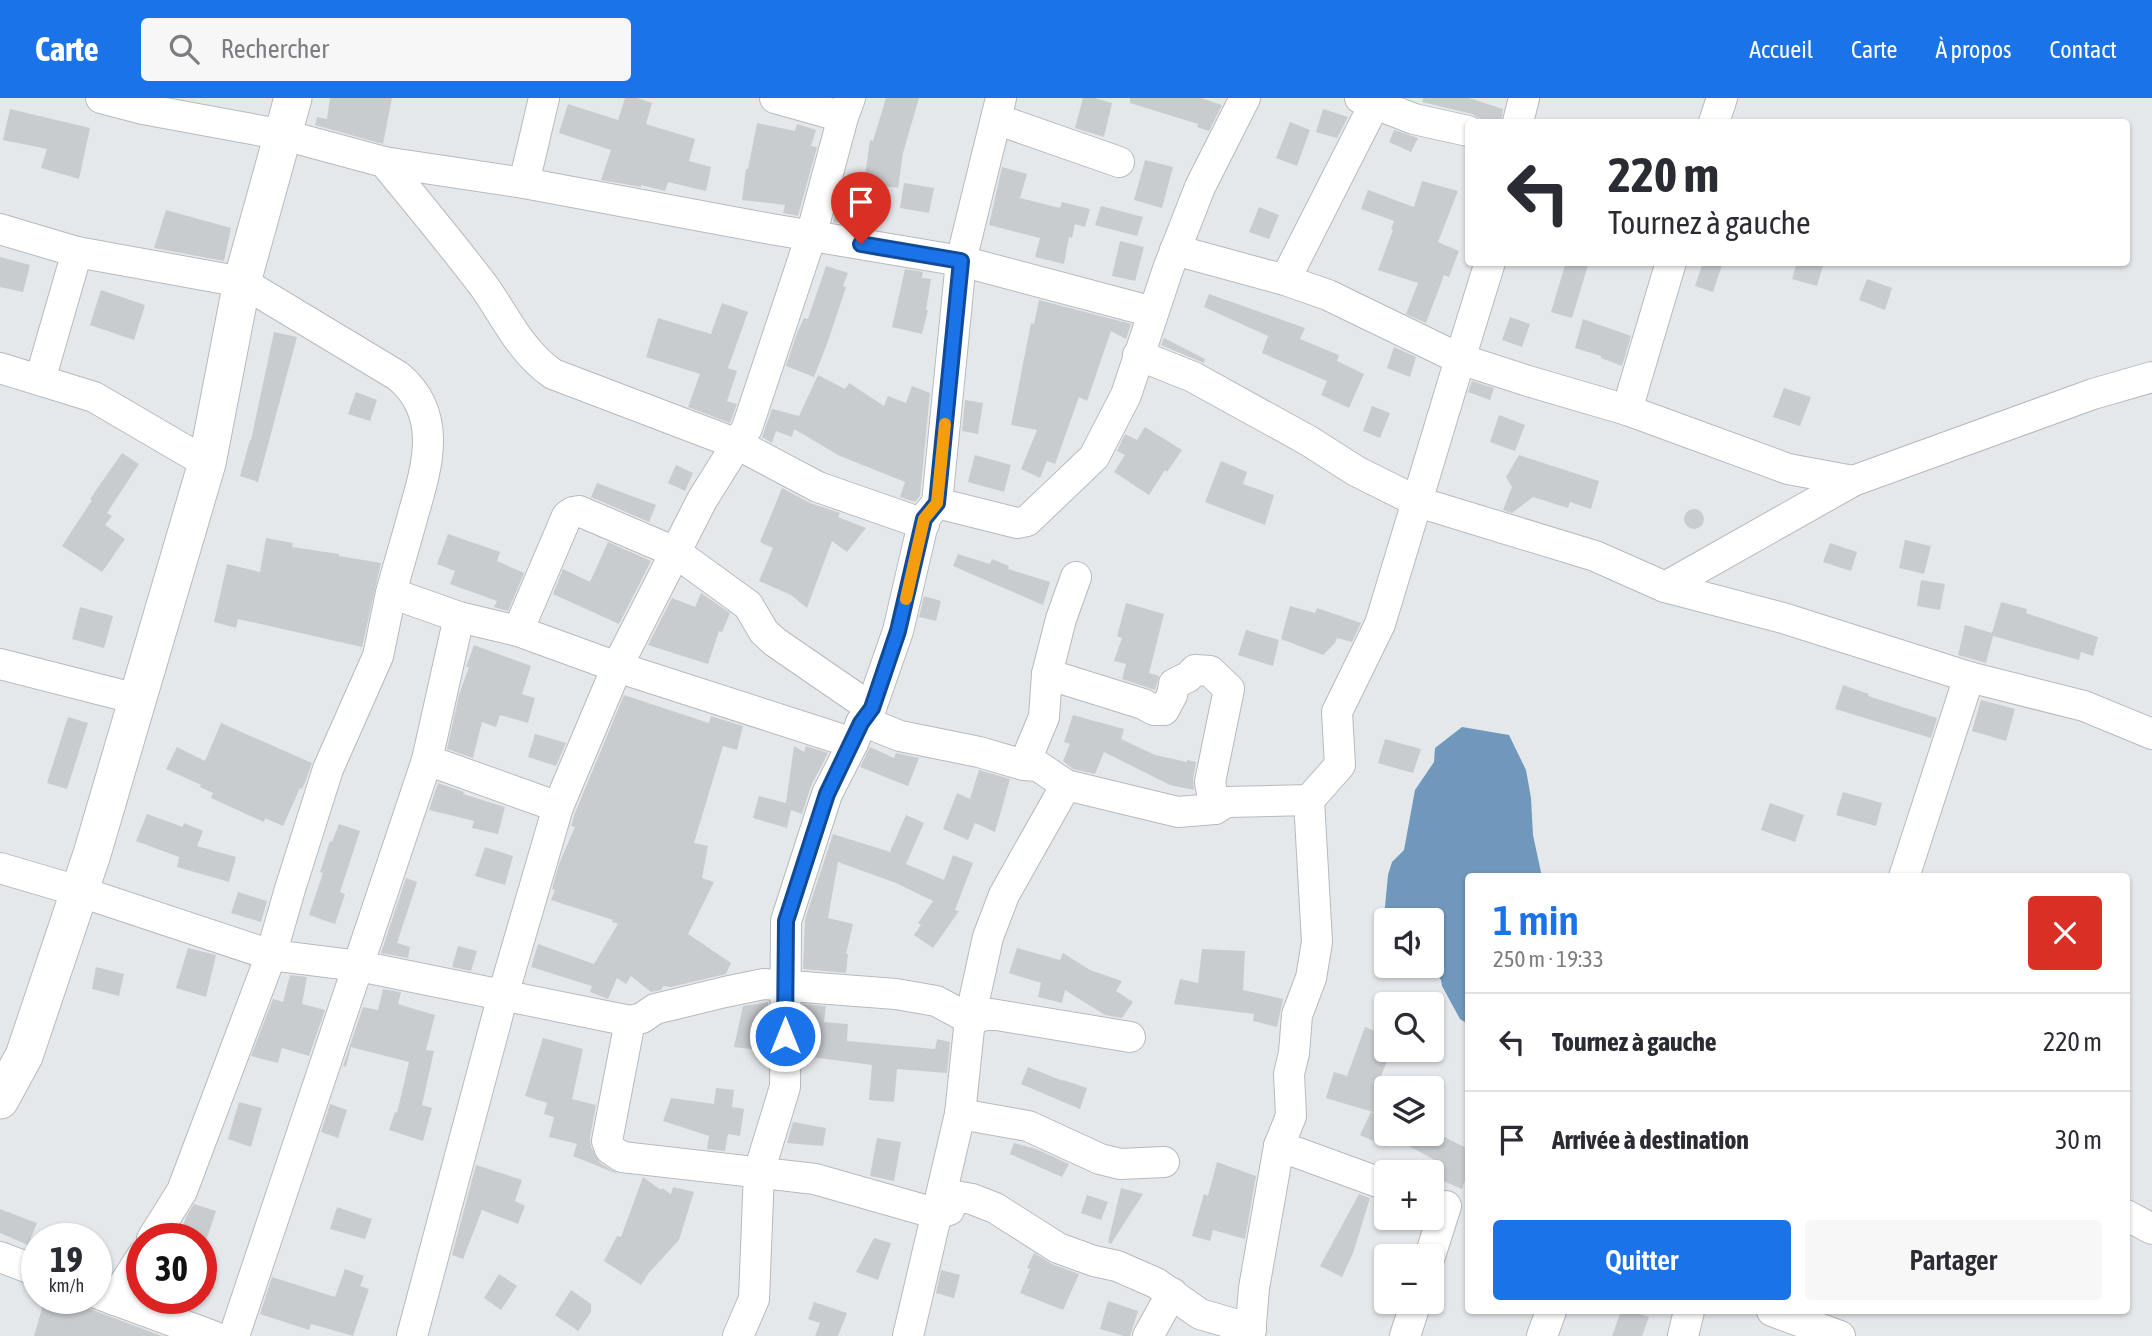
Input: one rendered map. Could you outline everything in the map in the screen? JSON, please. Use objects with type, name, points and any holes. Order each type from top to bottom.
[{"type":"street","points":[[102,98],[143,109],[284,135],[384,162],[524,183],[961,261],[1153,312]]},
{"type":"street","points":[[0,1100],[24,1056],[92,854],[207,463],[242,282],[293,98]]},
{"type":"street","points":[[524,183],[544,98]]},
{"type":"street","points":[[412,1336],[503,995],[558,807],[617,667],[702,500],[747,428],[811,236],[846,107],[775,98]]},
{"type":"street","points":[[384,162],[485,288],[511,330],[537,363],[553,374],[737,444],[818,487],[930,513],[1017,523],[1027,521],[1094,457],[1126,395],[1175,250],[1200,187],[1245,98]]},
{"type":"street","points":[[1519,119],[1524,98]]},
{"type":"street","points":[[1715,119],[1722,98]]},
{"type":"street","points":[[1285,279],[1368,100],[1414,118],[1465,130]]},
{"type":"street","points":[[738,1336],[754,1299],[759,1172],[785,1087],[786,921],[827,794],[862,725],[898,631],[930,513],[961,261],[998,109],[1119,162]]},
{"type":"street","points":[[0,229],[77,252],[242,282],[398,376],[409,385],[425,419],[429,453],[391,593],[378,656],[328,769],[271,955],[182,1191],[162,1223]]},
{"type":"street","points":[[1175,250],[1285,279],[1328,295],[1460,359],[1528,382],[1627,410],[1788,469],[1853,481]]},
{"type":"street","points":[[40,380],[77,252]]},
{"type":"street","points":[[630,1021],[607,1141],[610,1149],[622,1157],[831,1182],[938,1214],[949,1210],[955,1196],[972,1199],[1011,1217],[1058,1248],[1117,1266],[1156,1283],[1200,1314],[1250,1332],[1254,1288],[1279,1146],[1291,1116],[1289,1074],[1294,1053],[1297,1015],[1311,978],[1317,942],[1309,800],[1340,765],[1337,712],[1380,624],[1489,266]]},
{"type":"street","points":[[1627,410],[1670,266]]},
{"type":"street","points":[[1138,355],[1193,377],[1309,441],[1356,471],[1418,502],[1595,556],[1665,587],[1783,618],[1969,677],[2084,706],[2152,734]]},
{"type":"street","points":[[0,368],[94,397],[207,463]]},
{"type":"street","points":[[1665,587],[1853,481],[2094,394],[2152,377]]},
{"type":"street","points":[[518,631],[567,516],[573,512],[586,513],[675,552],[748,605],[764,632],[862,725]]},
{"type":"street","points":[[1024,765],[1044,717],[1047,674],[1061,619],[1076,577]]},
{"type":"street","points":[[391,593],[459,617],[518,631],[617,667],[875,726],[900,736],[1038,766],[1066,785],[1178,812],[1214,809],[1226,802],[1309,800]]},
{"type":"street","points":[[234,1336],[427,760],[459,617]]},
{"type":"street","points":[[0,664],[137,699]]},
{"type":"street","points":[[1047,674],[1143,704],[1154,710],[1164,710],[1174,684],[1195,670],[1210,671],[1229,689],[1210,782],[1214,809]]},
{"type":"street","points":[[1905,873],[1969,677]]},
{"type":"street","points":[[427,760],[558,807]]},
{"type":"street","points":[[908,1336],[960,1114],[970,1019],[988,937],[1004,895],[1066,785]]},
{"type":"street","points":[[0,868],[271,955],[359,965],[630,1021],[642,1018],[656,1009],[764,984],[896,994],[936,1001],[970,1019],[991,1014],[1130,1037]]},
{"type":"street","points":[[960,1114],[1028,1126],[1100,1159],[1120,1164],[1164,1162]]},
{"type":"street","points":[[1279,1146],[1374,1181]]},
{"type":"street","points":[[1435,1244],[1449,1207]]},
{"type":"street","points":[[2130,1217],[2152,1229]]},
{"type":"street","points":[[0,1257],[21,1265]]},
{"type":"street","points":[[1148,1336],[1172,1293]]},
{"type":"street","points":[[121,1310],[213,1336]]},
{"type":"street","points":[[1405,1336],[1412,1314]]},
{"type":"street","points":[[1542,1336],[1550,1314]]},
{"type":"street","points":[[1683,1336],[1688,1314]]},
{"type":"street","points":[[1777,1314],[1802,1329],[1840,1336]]},
{"type":"water","points":[[1462,727],[1509,735],[1526,770],[1533,835],[1541,873],[1465,873],[1465,1022],[1460,1019],[1440,978],[1444,978],[1444,908],[1385,908],[1388,875],[1392,862],[1404,850],[1415,790],[1434,762],[1435,748]]},
{"type":"building","points":[[330,98],[392,98],[383,144],[315,125],[317,117],[327,119]]},
{"type":"building","points":[[625,98],[637,98],[652,103],[646,124],[695,139],[689,161],[711,167],[706,191],[668,182],[665,191],[601,180],[611,150],[559,133],[568,104],[618,120]]},
{"type":"building","points":[[886,98],[919,98],[903,153],[898,188],[864,183],[870,140],[873,141]]},
{"type":"building","points":[[1083,98],[1112,103],[1104,137],[1075,128]]},
{"type":"building","points":[[1130,98],[1201,98],[1222,105],[1209,131],[1197,127],[1198,124],[1130,103]]},
{"type":"building","points":[[1423,98],[1469,98],[1503,109],[1501,119],[1481,119],[1472,114],[1422,102]]},
{"type":"building","points":[[10,109],[90,128],[79,179],[41,168],[47,149],[3,140]]},
{"type":"building","points":[[1323,109],[1348,117],[1337,138],[1316,132]]},
{"type":"building","points":[[1290,122],[1310,130],[1297,166],[1276,158]]},
{"type":"building","points":[[757,123],[795,131],[797,124],[816,130],[811,146],[817,147],[798,216],[783,213],[785,205],[742,200]]},
{"type":"building","points":[[1394,130],[1418,138],[1411,152],[1389,142]]},
{"type":"building","points":[[1145,160],[1173,167],[1162,208],[1134,200]]},
{"type":"building","points":[[1002,167],[1027,174],[1020,198],[1060,208],[1062,202],[1090,209],[1085,227],[1075,224],[1072,238],[1069,237],[1064,264],[1035,257],[1040,238],[989,225]]},
{"type":"building","points":[[1422,181],[1458,191],[1438,242],[1459,251],[1449,277],[1444,275],[1426,323],[1406,314],[1418,283],[1378,270],[1394,221],[1361,209],[1368,190],[1414,207]]},
{"type":"building","points":[[904,183],[934,188],[929,213],[900,208]]},
{"type":"building","points":[[838,202],[862,205],[859,226],[833,222]]},
{"type":"building","points":[[1101,206],[1143,217],[1137,236],[1095,225]]},
{"type":"building","points":[[1259,207],[1279,215],[1269,239],[1249,232]]},
{"type":"building","points":[[166,210],[231,228],[224,261],[154,248]]},
{"type":"building","points":[[1120,241],[1144,247],[1135,281],[1112,276]]},
{"type":"building","points":[[0,257],[30,265],[23,292],[0,287]]},
{"type":"building","points":[[826,266],[848,273],[843,286],[846,287],[814,377],[786,366],[804,318],[808,319]]},
{"type":"building","points":[[1565,266],[1588,266],[1572,318],[1551,312]]},
{"type":"building","points":[[1702,266],[1722,266],[1713,292],[1695,286]]},
{"type":"building","points":[[1796,266],[1823,266],[1817,286],[1792,279]]},
{"type":"building","points":[[905,269],[923,272],[922,278],[931,279],[922,334],[892,327]]},
{"type":"building","points":[[1867,279],[1892,288],[1885,310],[1859,300]]},
{"type":"building","points":[[101,290],[145,305],[134,340],[90,325]]},
{"type":"building","points":[[1209,294],[1305,328],[1300,339],[1339,355],[1337,361],[1364,374],[1349,408],[1321,395],[1327,381],[1262,353],[1268,336],[1204,307]]},
{"type":"building","points":[[1039,300],[1131,324],[1126,339],[1111,331],[1087,401],[1079,397],[1055,464],[1047,461],[1040,478],[1021,469],[1037,430],[1011,425],[1031,323],[1034,324]]},
{"type":"building","points":[[722,303],[748,312],[728,368],[737,371],[727,401],[737,404],[730,423],[688,407],[700,374],[646,357],[658,318],[711,334]]},
{"type":"building","points":[[1510,317],[1530,324],[1522,347],[1502,340]]},
{"type":"building","points":[[1583,319],[1631,336],[1622,366],[1575,348]]},
{"type":"building","points":[[274,332],[297,337],[258,482],[240,476],[251,440]]},
{"type":"building","points":[[1164,338],[1205,359],[1204,363],[1161,345]]},
{"type":"building","points":[[1394,347],[1416,357],[1410,377],[1387,368]]},
{"type":"building","points":[[818,375],[845,389],[849,383],[884,406],[888,396],[906,403],[912,386],[930,393],[920,496],[915,502],[900,497],[905,482],[840,456],[794,429],[792,437],[776,431],[772,443],[762,437],[772,409],[799,416]]},
{"type":"building","points":[[1472,381],[1494,388],[1490,400],[1468,392]]},
{"type":"building","points":[[1784,388],[1811,397],[1800,426],[1773,417]]},
{"type":"building","points":[[356,392],[377,400],[370,421],[348,414]]},
{"type":"building","points":[[965,400],[983,403],[978,434],[962,431]]},
{"type":"building","points":[[1372,406],[1390,413],[1380,438],[1363,431]]},
{"type":"building","points":[[1499,415],[1525,425],[1515,451],[1490,442]]},
{"type":"building","points":[[1145,427],[1182,450],[1149,495],[1114,472],[1125,455],[1117,451],[1125,434],[1137,440]]},
{"type":"building","points":[[122,453],[139,464],[107,513],[112,516],[105,525],[125,539],[102,572],[62,546]]},
{"type":"building","points":[[975,455],[1011,465],[1004,492],[968,482]]},
{"type":"building","points":[[1519,455],[1599,481],[1591,509],[1570,502],[1568,508],[1533,497],[1512,513],[1503,510],[1512,487],[1506,477]]},
{"type":"building","points":[[1221,461],[1247,472],[1243,484],[1274,495],[1265,525],[1205,502]]},
{"type":"building","points":[[676,465],[693,473],[685,491],[668,483]]},
{"type":"building","points":[[597,483],[656,505],[649,522],[591,497]]},
{"type":"building","points":[[782,488],[810,503],[840,513],[838,517],[866,528],[847,552],[832,541],[807,608],[791,595],[759,581],[773,548],[760,542]]},
{"type":"building","points":[[1694,509],[1701,512],[1704,519],[1701,526],[1694,529],[1687,526],[1684,519],[1687,512]]},
{"type":"building","points":[[448,534],[500,552],[497,561],[524,573],[508,611],[494,607],[497,601],[450,584],[455,571],[437,564]]},
{"type":"building","points":[[266,538],[293,543],[292,547],[381,563],[362,647],[238,619],[236,628],[214,622],[227,564],[260,572]]},
{"type":"building","points":[[1905,540],[1931,546],[1924,574],[1899,568]]},
{"type":"building","points":[[608,542],[651,561],[619,624],[553,594],[563,569],[590,582]]},
{"type":"building","points":[[1830,543],[1857,552],[1851,571],[1823,562]]},
{"type":"building","points":[[958,554],[990,564],[992,559],[1009,566],[1008,569],[1050,582],[1043,605],[953,566]]},
{"type":"building","points":[[1921,580],[1945,584],[1940,610],[1917,606]]},
{"type":"building","points":[[701,593],[730,613],[722,632],[719,631],[708,664],[648,645],[672,598],[695,607]]},
{"type":"building","points":[[924,596],[941,601],[936,621],[919,617]]},
{"type":"building","points":[[2001,602],[2027,609],[2026,613],[2098,637],[2093,656],[2081,652],[2079,660],[1993,636],[1986,663],[1958,655],[1965,625],[1992,633]]},
{"type":"building","points":[[1126,603],[1164,614],[1149,673],[1159,676],[1155,690],[1122,679],[1126,664],[1114,661],[1122,638],[1117,636]]},
{"type":"building","points":[[1290,606],[1315,613],[1317,608],[1361,623],[1352,642],[1337,638],[1323,655],[1281,639]]},
{"type":"building","points":[[80,607],[113,616],[104,648],[72,639]]},
{"type":"building","points":[[1246,630],[1279,640],[1273,666],[1238,655]]},
{"type":"building","points":[[474,645],[531,666],[522,694],[535,698],[528,723],[500,715],[496,727],[482,722],[473,758],[447,749],[459,695],[469,667],[466,667]]},
{"type":"building","points":[[1843,685],[1937,718],[1931,738],[1835,709]]},
{"type":"building","points":[[624,695],[709,723],[711,716],[743,726],[737,750],[723,746],[694,843],[708,846],[702,878],[714,882],[688,934],[731,963],[726,974],[671,987],[663,986],[661,990],[651,992],[631,976],[626,984],[617,978],[608,999],[590,992],[592,986],[531,967],[538,944],[594,964],[618,924],[551,900],[559,864],[575,827],[571,826],[575,813]]},
{"type":"building","points":[[1981,700],[2015,709],[2006,741],[1972,731]]},
{"type":"building","points":[[1073,715],[1124,729],[1121,739],[1155,755],[1196,762],[1194,790],[1170,785],[1104,752],[1095,774],[1073,769],[1063,761],[1070,744],[1064,742]]},
{"type":"building","points":[[68,717],[88,723],[67,789],[47,783]]},
{"type":"building","points":[[221,723],[312,763],[283,826],[265,818],[264,822],[211,798],[213,793],[200,787],[201,785],[166,769],[177,747],[205,761]]},
{"type":"building","points":[[535,734],[566,743],[556,766],[528,757]]},
{"type":"building","points":[[1385,739],[1421,749],[1413,773],[1378,763]]},
{"type":"building","points":[[794,746],[804,752],[806,746],[828,753],[811,786],[802,814],[791,810],[787,828],[753,818],[759,796],[786,803]]},
{"type":"building","points":[[870,747],[894,758],[896,753],[919,758],[908,786],[860,767]]},
{"type":"building","points":[[979,770],[1010,779],[995,832],[975,823],[968,840],[943,829],[957,793],[970,799]]},
{"type":"building","points":[[438,783],[505,807],[498,834],[472,828],[474,821],[429,810]]},
{"type":"building","points":[[1843,792],[1882,803],[1876,826],[1836,815]]},
{"type":"building","points":[[1770,803],[1804,815],[1795,842],[1761,830]]},
{"type":"building","points":[[147,814],[183,827],[184,823],[203,831],[197,846],[236,857],[229,882],[177,867],[179,857],[136,841]]},
{"type":"building","points":[[906,815],[924,823],[906,864],[944,880],[953,855],[973,863],[955,910],[959,911],[933,948],[914,935],[921,925],[918,923],[933,901],[896,883],[838,862],[828,918],[853,924],[846,954],[846,973],[803,969],[805,919],[833,834],[890,852]]},
{"type":"building","points":[[339,824],[360,831],[340,892],[345,894],[335,924],[309,915],[330,841],[332,842]]},
{"type":"building","points":[[485,847],[513,856],[505,885],[475,876]]},
{"type":"building","points":[[406,878],[417,882],[397,943],[410,947],[408,958],[381,953]]},
{"type":"building","points":[[238,892],[267,901],[261,922],[231,913]]},
{"type":"building","points":[[458,946],[477,951],[471,971],[452,967]]},
{"type":"building","points":[[188,948],[216,955],[206,997],[176,988]]},
{"type":"building","points":[[1017,948],[1060,960],[1063,953],[1090,970],[1122,981],[1116,991],[1133,1002],[1122,1018],[1105,1015],[1065,990],[1062,1003],[1038,997],[1041,983],[1009,973]]},
{"type":"building","points":[[1202,949],[1245,951],[1243,990],[1283,999],[1277,1027],[1253,1021],[1254,1014],[1174,1004],[1180,979],[1198,983]]},
{"type":"building","points":[[96,967],[124,974],[119,996],[92,989]]},
{"type":"building","points":[[290,975],[307,977],[302,1004],[325,1010],[309,1056],[282,1048],[278,1063],[251,1056],[273,999],[283,1002]]},
{"type":"building","points":[[383,989],[401,992],[398,1004],[435,1015],[426,1050],[434,1051],[422,1105],[432,1108],[423,1141],[389,1130],[395,1112],[397,1113],[409,1062],[351,1047],[346,1067],[343,1066],[363,1007],[378,1010]]},
{"type":"building","points":[[768,1002],[768,1051],[734,1047],[743,1006]]},
{"type":"building","points":[[803,1004],[826,1006],[824,1022],[848,1024],[847,1041],[935,1049],[937,1039],[950,1042],[947,1073],[897,1069],[894,1102],[869,1100],[872,1065],[803,1056]]},
{"type":"building","points":[[1365,1027],[1374,1030],[1374,1062],[1386,1062],[1381,1076],[1374,1076],[1374,1112],[1326,1098],[1334,1072],[1347,1076]]},
{"type":"building","points":[[543,1038],[583,1049],[572,1099],[596,1105],[591,1147],[600,1163],[620,1175],[573,1156],[577,1144],[549,1137],[554,1117],[544,1114],[547,1103],[525,1096]]},
{"type":"building","points":[[1028,1067],[1087,1088],[1080,1109],[1021,1084]]},
{"type":"building","points":[[716,1088],[734,1090],[732,1107],[744,1109],[740,1136],[728,1134],[725,1151],[707,1149],[709,1136],[663,1121],[671,1098],[714,1104]]},
{"type":"building","points":[[239,1102],[262,1108],[251,1147],[228,1139]]},
{"type":"building","points":[[330,1104],[347,1110],[338,1138],[321,1132]]},
{"type":"building","points":[[1371,1112],[1374,1113],[1374,1141],[1360,1135]]},
{"type":"building","points":[[793,1122],[826,1128],[823,1146],[787,1143]]},
{"type":"building","points":[[1444,1137],[1465,1147],[1465,1180],[1462,1189],[1444,1181],[1444,1160],[1435,1160],[1409,1146],[1444,1146]]},
{"type":"building","points":[[877,1138],[901,1142],[894,1181],[870,1176]]},
{"type":"building","points":[[1014,1143],[1036,1149],[1069,1164],[1062,1177],[1010,1154]]},
{"type":"building","points":[[1217,1162],[1256,1176],[1245,1239],[1213,1230],[1210,1241],[1192,1236],[1204,1194],[1208,1196]]},
{"type":"building","points":[[476,1165],[522,1180],[515,1201],[525,1206],[518,1224],[482,1210],[463,1259],[452,1255]]},
{"type":"building","points":[[643,1177],[671,1194],[673,1187],[694,1192],[679,1240],[641,1285],[604,1261],[617,1236],[621,1237]]},
{"type":"building","points":[[1121,1188],[1143,1194],[1111,1244],[1108,1242]]},
{"type":"building","points":[[1359,1194],[1370,1198],[1353,1253],[1342,1277],[1320,1266]]},
{"type":"building","points":[[1087,1195],[1108,1202],[1101,1220],[1081,1213]]},
{"type":"building","points":[[194,1204],[216,1211],[212,1223],[184,1223]]},
{"type":"building","points":[[337,1207],[372,1219],[365,1239],[330,1229]]},
{"type":"building","points":[[0,1209],[37,1223],[21,1223],[21,1242],[0,1233]]},
{"type":"building","points":[[874,1238],[891,1243],[878,1280],[856,1272]]},
{"type":"building","points":[[1034,1253],[1052,1264],[1079,1274],[1063,1310],[1020,1293]]},
{"type":"building","points":[[345,1269],[364,1276],[360,1286],[369,1289],[353,1336],[311,1324],[309,1330],[260,1314],[272,1277],[335,1297]]},
{"type":"building","points":[[941,1270],[960,1275],[954,1298],[936,1293]]},
{"type":"building","points":[[499,1274],[517,1286],[501,1310],[484,1298]]},
{"type":"building","points":[[571,1290],[591,1304],[591,1312],[578,1331],[555,1315]]},
{"type":"building","points":[[1108,1301],[1138,1311],[1130,1336],[1100,1329]]},
{"type":"building","points":[[814,1302],[847,1313],[838,1336],[815,1336],[820,1323],[808,1319]]},
{"type":"building","points":[[40,1314],[103,1314],[162,1336],[34,1336]]},
{"type":"building","points":[[1620,1314],[1649,1317],[1642,1336],[1612,1336]]},
{"type":"slow traffic","points":[[906,599],[924,519],[937,503],[945,424]]},
{"type":"route","points":[[785,1036],[786,921],[827,794],[861,723],[872,708],[898,631],[924,519],[937,503],[961,261],[861,244]]}]
